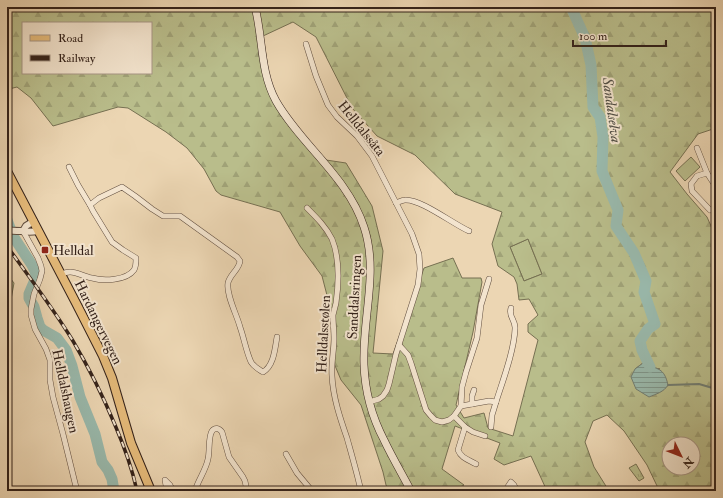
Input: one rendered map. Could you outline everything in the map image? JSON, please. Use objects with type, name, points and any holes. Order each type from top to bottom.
[{"type":"main road","name":"Sanddalsringen","points":[[255,7],[266,74],[275,99],[284,114],[345,190],[356,207],[364,228],[369,248],[371,270],[364,354],[365,377],[369,402],[383,439],[411,491]]},
{"type":"main road","name":"Hardangervegen","points":[[7,171],[103,356],[112,378],[131,443],[151,491]]},
{"type":"street","name":"Helldalssåta","points":[[306,44],[316,76],[328,105],[337,117],[357,136],[372,156],[412,234],[419,254],[420,269],[418,285],[396,354],[387,390],[383,396],[369,402]]},
{"type":"street","points":[[697,148],[707,173],[716,187]]},
{"type":"street","points":[[61,274],[70,272],[92,278],[114,279],[128,275],[134,271],[136,265],[136,258],[112,242],[69,167]]},
{"type":"street","points":[[707,173],[697,176],[691,184],[692,191],[710,210]]},
{"type":"street","points":[[90,205],[99,198],[122,187],[152,210],[163,216],[180,216],[237,257],[240,261],[239,266],[228,282],[228,290],[249,356],[252,364],[257,369],[263,372],[268,369],[277,337]]},
{"type":"street","points":[[396,203],[406,200],[421,204],[469,232]]},
{"type":"street","name":"Helldalsstølen","points":[[307,208],[326,229],[338,261],[338,279],[334,314],[332,377],[338,409],[361,491]]},
{"type":"street","points":[[20,231],[34,221]]},
{"type":"street","points":[[7,230],[26,232],[38,231]]},
{"type":"street","name":"Helldalshaugen","points":[[20,231],[38,258],[41,266],[42,272],[35,290],[31,306],[31,315],[35,329],[50,360],[50,380],[53,397],[77,491]]},
{"type":"street","points":[[399,345],[408,355],[412,363],[426,410],[435,420],[442,422],[449,420],[461,406],[462,387],[477,338],[481,305],[489,279]]},
{"type":"street","points":[[491,427],[492,415],[509,362],[513,344],[515,323],[510,315],[511,308]]},
{"type":"street","points":[[472,404],[474,390]]},
{"type":"street","points":[[461,406],[489,401],[496,402]]},
{"type":"street","points":[[454,416],[465,427],[473,432],[485,436]]},
{"type":"street","points":[[465,427],[458,450],[463,457],[476,464]]},
{"type":"street","points":[[195,491],[209,458],[211,432],[217,428],[222,432],[229,457],[243,477],[247,491]]},
{"type":"street","points":[[286,454],[297,473],[312,491]]},
{"type":"street","points":[[167,491],[165,480],[173,491]]},
{"type":"street","points":[[505,491],[511,482],[514,484],[517,491]]},
{"type":"street","points":[[7,484],[10,491]]},
{"type":"green space","points":[[7,7],[716,7],[716,128],[698,134],[670,172],[707,217],[716,237],[716,491],[661,491],[658,488],[647,465],[624,431],[607,415],[593,421],[585,442],[594,467],[609,491],[547,491],[531,456],[504,465],[494,459],[500,443],[455,426],[442,469],[464,485],[453,491],[389,491],[361,405],[341,380],[331,356],[332,324],[329,303],[322,276],[300,246],[280,212],[221,195],[216,191],[204,169],[187,148],[166,132],[128,108],[118,107],[53,126],[31,98],[17,87],[9,89],[7,83]],"holes":[[[293,22],[316,37],[352,108],[377,136],[415,155],[455,194],[502,212],[492,244],[498,266],[514,277],[517,284],[519,300],[529,299],[538,315],[528,324],[528,332],[538,340],[513,436],[488,428],[484,413],[464,418],[456,405],[473,332],[482,282],[481,278],[462,278],[453,258],[424,268],[393,354],[373,353],[383,251],[372,206],[346,163],[326,160],[273,101],[263,36]],[[528,239],[542,274],[524,281],[510,247]],[[643,363],[650,367],[660,369],[635,369]]]},
{"type":"green space","points":[[691,157],[700,167],[685,181],[676,171]]},
{"type":"green space","points":[[528,239],[542,274],[524,281],[510,247]]},
{"type":"green space","points":[[7,274],[14,283],[7,322]]},
{"type":"green space","points":[[636,464],[644,478],[639,481],[629,468]]},
{"type":"shaded area","points":[[643,363],[660,370],[665,375],[668,385],[662,391],[649,397],[636,389],[631,377],[635,369]]},
{"type":"waterway","name":"Sandalselva","points":[[571,7],[585,38],[591,65],[593,107],[600,117],[603,137],[602,171],[618,210],[616,226],[634,253],[646,281],[644,292],[655,324],[648,329],[640,341],[642,350],[650,367]]},
{"type":"waterway","points":[[7,220],[13,236],[35,271],[36,276],[29,294],[29,298],[34,307],[40,327],[57,338],[66,350],[80,397],[95,434],[102,462],[112,479],[114,491]]},
{"type":"waterway","points":[[668,385],[699,384],[716,389]]},
{"type":"railway","points":[[7,246],[73,341],[90,372],[106,403],[122,441],[137,491]]},
{"type":"place","name":"Helldal","points":[[45,250]]}]
